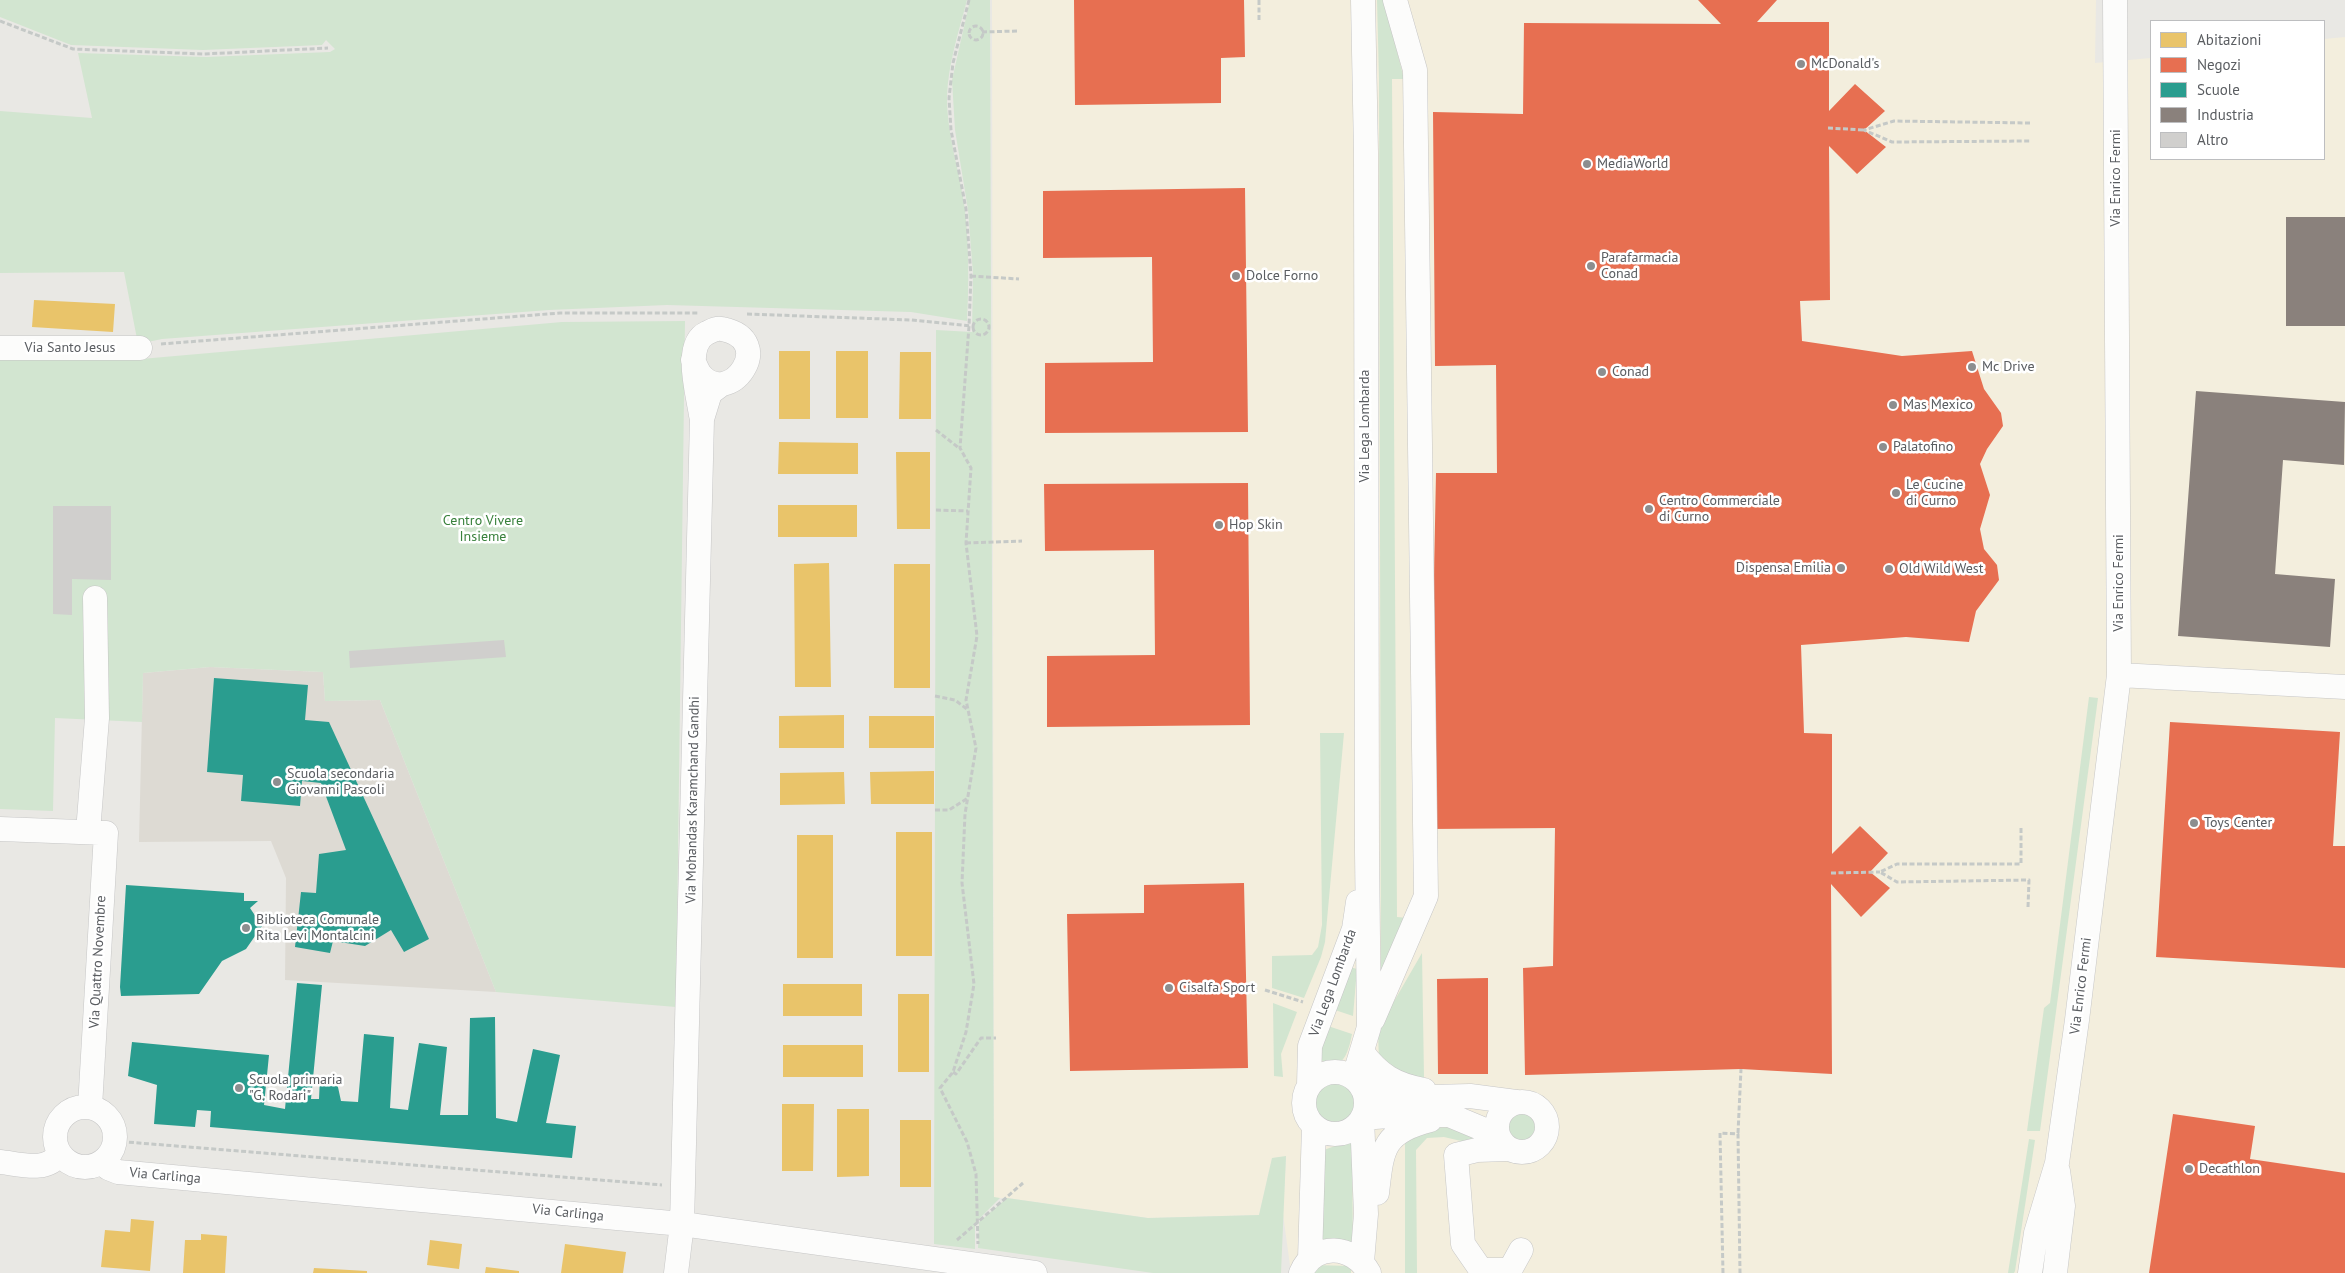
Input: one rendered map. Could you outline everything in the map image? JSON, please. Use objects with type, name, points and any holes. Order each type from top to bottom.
[{"type":"street","name":"Via Lega Lombarda","points":[[1363,0],[1366,153],[1366,851],[1369,1027],[1362,1052],[1359,1084],[1366,1099],[1362,1118],[1366,1214],[1365,1267]]},
{"type":"street","points":[[1369,1027],[1426,896],[1415,70],[1395,0]]},
{"type":"street","name":"Via Enrico Fermi","points":[[2030,1273],[2036,1233],[2057,1163],[2120,675],[2115,0]]},
{"type":"street","name":"Via Mohandas Karamchand Gandhi","points":[[676,1273],[682,1224],[702,419],[710,393],[722,384],[733,381],[744,371],[748,357],[744,341],[734,331],[718,328],[702,335],[695,346],[693,360]]},
{"type":"street","name":"Via Santo Jesus","points":[[0,348],[140,348]]},
{"type":"street","points":[[693,360],[700,375],[710,382],[722,384]]},
{"type":"street","points":[[693,360],[702,419]]},
{"type":"street","points":[[88,832],[97,718],[94,598]]},
{"type":"street","points":[[2120,675],[2345,687]]},
{"type":"street","name":"Via Quattro Novembre","points":[[0,829],[106,833],[90,1107]]},
{"type":"street","name":"Via Lega Lombarda","points":[[1306,1266],[1314,1126],[1304,1111],[1305,1093],[1309,1085],[1310,1046],[1354,929],[1366,851]]},
{"type":"street","points":[[1314,1126],[1330,1134],[1340,1134],[1349,1131],[1362,1118],[1401,1115],[1449,1115],[1523,1154],[1538,1148],[1546,1136],[1547,1122],[1541,1109],[1529,1102],[1516,1102],[1406,1087],[1376,1070],[1362,1052]]},
{"type":"street","points":[[1309,1085],[1316,1077],[1325,1072],[1345,1072],[1359,1084],[1394,1098],[1470,1096]]},
{"type":"street","points":[[1502,1142],[1496,1121],[1503,1108],[1516,1102]]},
{"type":"street","points":[[79,1106],[90,1107],[108,1118],[115,1132],[114,1141],[111,1152],[103,1161],[80,1168],[71,1164],[59,1154],[55,1141],[56,1127],[62,1118],[79,1106]]},
{"type":"street","points":[[1366,1214],[1377,1194],[1382,1156],[1394,1134],[1423,1122],[1449,1115]]},
{"type":"street","points":[[1502,1142],[1456,1155],[1463,1244],[1480,1270],[1510,1270],[1521,1250]]},
{"type":"street","points":[[0,1162],[41,1166],[55,1161],[59,1154]]},
{"type":"street","name":"Via Carlinga","points":[[103,1161],[108,1168],[118,1172],[682,1224],[1035,1273]]},
{"type":"street","name":"Via Enrico Fermi","points":[[2055,1273],[2063,1206],[2057,1163]]},
{"type":"street","points":[[1306,1266],[1320,1252],[1343,1250],[1353,1254],[1365,1267]]},
{"type":"path","points":[[960,448],[971,326],[971,276],[966,209],[951,130],[949,98],[950,80],[969,0]]},
{"type":"path","points":[[1259,0],[1259,20]]},
{"type":"path","points":[[0,21],[73,49],[204,54],[328,48]]},
{"type":"path","points":[[969,32],[972,27],[976,26],[982,32],[1017,31]]},
{"type":"path","points":[[961,30],[969,32],[972,38],[976,39],[981,37],[982,32]]},
{"type":"path","points":[[1828,128],[1864,130],[1894,121],[2030,123]]},
{"type":"path","points":[[1864,130],[1892,142],[2030,141]]},
{"type":"path","points":[[971,276],[1020,279]]},
{"type":"path","points":[[140,348],[169,342],[560,313],[708,313]]},
{"type":"path","points":[[737,314],[911,320],[971,326]]},
{"type":"path","points":[[979,318],[987,321],[989,326],[986,333],[981,335],[976,334],[971,326],[979,318]]},
{"type":"path","points":[[936,430],[960,448],[971,468],[966,543],[977,636],[966,700],[976,748],[965,814],[962,883],[974,984],[966,1032],[956,1074]]},
{"type":"path","points":[[936,510],[968,511]]},
{"type":"path","points":[[966,543],[1022,541]]},
{"type":"path","points":[[935,696],[955,700],[969,710]]},
{"type":"path","points":[[935,810],[949,810],[968,798]]},
{"type":"path","points":[[1831,873],[1880,872],[1897,864],[2022,864],[2020,828]]},
{"type":"path","points":[[1880,872],[1897,882],[2029,880],[2028,907]]},
{"type":"path","points":[[976,1265],[979,1222],[976,1174],[967,1142],[940,1088],[956,1074],[981,1038],[996,1038]]},
{"type":"path","points":[[1740,1273],[1738,1134],[1741,1069]]},
{"type":"path","points":[[1723,1273],[1720,1133],[1738,1134]]},
{"type":"path","points":[[114,1141],[683,1186]]},
{"type":"path","points":[[952,1244],[1023,1184]]},
{"type":"shaded area","points":[[992,0],[2096,0],[2095,63],[2150,58],[2150,160],[2325,160],[2325,39],[2345,37],[2345,1273],[1291,1273],[1283,1214],[1286,1157],[1272,1158],[1259,1215],[1148,1218],[1007,1198],[994,1198]]},
{"type":"shaded area","name":"Scuola secondaria Giovanni Pascoli","points":[[210,667],[323,672],[325,701],[380,700],[496,992],[285,980],[286,878],[271,841],[139,842],[143,673]]},
{"type":"green space","points":[[0,0],[967,0],[952,60],[947,97],[951,140],[965,210],[968,266],[967,321],[911,312],[667,305],[549,310],[162,339],[138,344],[124,272],[0,273],[0,111],[92,118],[78,53],[206,57],[330,52],[335,49],[326,40],[322,45],[203,50],[71,45],[0,17]]},
{"type":"green space","points":[[970,0],[990,0],[994,1197],[1000,1198],[975,1223],[975,1249],[934,1244],[936,330],[972,332],[973,274],[968,210],[955,130],[952,80]]},
{"type":"green space","points":[[1377,0],[1384,0],[1404,79],[1392,79],[1397,917],[1409,918],[1381,981],[1379,79]]},
{"type":"green space","name":"Centro Vivere Insieme","points":[[685,321],[676,1007],[496,992],[380,700],[325,701],[323,672],[210,667],[143,673],[142,722],[55,718],[53,811],[0,809],[0,359],[141,359],[562,322]]},
{"type":"green space","points":[[2089,697],[2098,698],[2040,1131],[2027,1131],[2044,1008],[2050,1003]]},
{"type":"green space","points":[[1320,733],[1344,733],[1325,942],[1321,957],[1304,998],[1272,988],[1272,956],[1312,955],[1318,947],[1322,925]]},
{"type":"green space","points":[[1422,953],[1424,1077],[1408,1078],[1379,1063],[1378,1029]]},
{"type":"green space","points":[[1350,967],[1357,969],[1353,1016],[1332,1009]]},
{"type":"green space","points":[[1273,1003],[1297,1012],[1281,1054],[1283,1077],[1274,1076]]},
{"type":"green space","points":[[1325,1025],[1352,1034],[1345,1056],[1338,1064],[1325,1062],[1317,1057]]},
{"type":"green space","points":[[1330,1079],[1340,1079],[1352,1085],[1357,1093],[1357,1111],[1352,1119],[1344,1124],[1330,1125],[1322,1122],[1315,1115],[1312,1107],[1312,1097],[1315,1089],[1322,1082]]},
{"type":"green space","points":[[1520,1110],[1527,1111],[1532,1115],[1536,1120],[1536,1134],[1532,1139],[1527,1143],[1520,1144],[1513,1143],[1508,1139],[1504,1134],[1503,1127],[1504,1120],[1508,1115],[1513,1111]]},
{"type":"green space","points":[[1458,1127],[1475,1139],[1474,1144],[1444,1137],[1427,1138],[1416,1150],[1417,1273],[1405,1273],[1405,1141],[1416,1128]]},
{"type":"green space","points":[[2029,1139],[2035,1140],[2015,1271],[2014,1273],[2008,1273]]},
{"type":"green space","points":[[1352,1140],[1353,1254],[1320,1252],[1318,1152]]},
{"type":"green space","points":[[1286,1156],[1281,1273],[1153,1273],[978,1248],[979,1222],[1007,1198],[1148,1218],[1259,1215],[1272,1158]]},
{"type":"green space","points":[[1314,1265],[1351,1266],[1351,1273],[1313,1273]]},
{"type":"building: Abitazioni","points":[[34,300],[115,304],[113,332],[32,327]]},
{"type":"building: Abitazioni","points":[[779,351],[810,351],[810,419],[779,419]]},
{"type":"building: Abitazioni","points":[[836,351],[868,351],[868,418],[836,418]]},
{"type":"building: Abitazioni","points":[[900,352],[931,352],[931,419],[899,419]]},
{"type":"building: Abitazioni","points":[[779,442],[858,443],[858,474],[778,474]]},
{"type":"building: Abitazioni","points":[[896,452],[930,452],[930,529],[897,529]]},
{"type":"building: Abitazioni","points":[[778,505],[857,505],[857,537],[778,537]]},
{"type":"building: Abitazioni","points":[[829,563],[831,687],[795,687],[794,564]]},
{"type":"building: Abitazioni","points":[[894,564],[930,564],[930,688],[894,688]]},
{"type":"building: Abitazioni","points":[[844,715],[844,748],[779,748],[779,716]]},
{"type":"building: Abitazioni","points":[[869,716],[934,716],[934,748],[869,748]]},
{"type":"building: Abitazioni","points":[[934,771],[934,804],[871,804],[870,772]]},
{"type":"building: Abitazioni","points":[[844,772],[845,804],[780,805],[780,773]]},
{"type":"building: Abitazioni","points":[[896,832],[932,832],[932,956],[896,956]]},
{"type":"building: Abitazioni","points":[[797,835],[833,835],[833,958],[797,958]]},
{"type":"building: Abitazioni","points":[[783,984],[862,984],[862,1016],[783,1016]]},
{"type":"building: Abitazioni","points":[[898,994],[929,994],[929,1072],[898,1072]]},
{"type":"building: Abitazioni","points":[[783,1045],[863,1045],[863,1077],[783,1077]]},
{"type":"building: Abitazioni","points":[[782,1104],[814,1104],[813,1171],[782,1171]]},
{"type":"building: Abitazioni","points":[[837,1109],[869,1109],[869,1176],[837,1177]]},
{"type":"building: Abitazioni","points":[[900,1120],[931,1120],[931,1187],[900,1187]]},
{"type":"building: Abitazioni","points":[[131,1219],[154,1221],[150,1271],[101,1267],[105,1230],[130,1232]]},
{"type":"building: Abitazioni","points":[[201,1234],[227,1236],[225,1273],[183,1273],[185,1240],[201,1240]]},
{"type":"building: Abitazioni","points":[[430,1240],[462,1244],[459,1269],[427,1265]]},
{"type":"building: Abitazioni","points":[[565,1244],[626,1252],[623,1273],[561,1273]]},
{"type":"building: Abitazioni","points":[[486,1267],[519,1271],[519,1273],[485,1273]]},
{"type":"building: Abitazioni","points":[[314,1268],[367,1271],[367,1273],[313,1273]]},
{"type":"building: Negozi","points":[[1074,0],[1244,0],[1245,57],[1221,58],[1221,103],[1075,105]]},
{"type":"building: Negozi","points":[[1698,0],[1777,0],[1757,22],[1829,22],[1829,111],[1855,84],[1885,111],[1864,130],[1886,147],[1857,174],[1829,146],[1830,300],[1800,301],[1802,341],[1902,356],[1972,351],[1984,389],[2001,413],[2003,426],[1987,449],[1980,464],[1990,495],[1980,529],[1984,549],[1997,565],[1999,580],[1976,611],[1969,642],[1906,637],[1801,645],[1804,733],[1832,734],[1832,854],[1860,826],[1888,853],[1870,872],[1890,888],[1861,917],[1831,884],[1832,1074],[1741,1069],[1525,1075],[1523,968],[1553,966],[1555,828],[1429,829],[1436,473],[1497,473],[1496,365],[1435,366],[1433,112],[1523,114],[1524,23],[1721,24]]},
{"type":"building: Negozi","points":[[1245,188],[1248,432],[1045,433],[1045,363],[1153,362],[1152,257],[1043,258],[1043,191]]},
{"type":"building: Negozi","points":[[1248,483],[1250,725],[1047,727],[1047,656],[1155,655],[1154,550],[1045,551],[1044,484]]},
{"type":"building: Negozi","points":[[2170,722],[2340,732],[2333,846],[2345,846],[2345,968],[2156,957]]},
{"type":"building: Negozi","points":[[1244,883],[1248,1068],[1070,1071],[1067,914],[1144,913],[1144,885]]},
{"type":"building: Negozi","points":[[1488,978],[1488,1074],[1438,1074],[1437,979]]},
{"type":"building: Negozi","points":[[2173,1114],[2255,1126],[2250,1159],[2345,1173],[2345,1273],[2149,1273]]},
{"type":"building: Scuole","points":[[214,678],[308,685],[305,720],[329,722],[429,939],[404,952],[391,930],[365,946],[333,941],[330,953],[295,947],[301,892],[316,893],[319,854],[346,850],[321,783],[302,781],[300,806],[241,801],[243,775],[207,772]]},
{"type":"building: Scuole","points":[[126,885],[244,893],[244,901],[258,901],[250,908],[262,926],[246,949],[222,961],[199,994],[121,996]]},
{"type":"building: Scuole","points":[[297,983],[322,985],[311,1099],[319,1099],[320,1077],[336,1078],[341,1101],[358,1102],[364,1034],[394,1037],[390,1108],[408,1110],[419,1043],[447,1047],[440,1115],[468,1115],[470,1018],[495,1017],[496,1118],[517,1122],[533,1049],[560,1055],[546,1123],[576,1126],[572,1158],[210,1127],[211,1111],[197,1110],[195,1127],[154,1124],[157,1085],[128,1076],[132,1042],[269,1055],[264,1105],[285,1109]]},
{"type":"building: Industria","points":[[2286,217],[2345,217],[2345,326],[2286,326]]},
{"type":"building: Industria","points":[[2196,391],[2345,402],[2344,465],[2283,460],[2275,574],[2335,579],[2330,647],[2178,636]]},
{"type":"building: Altro","points":[[53,506],[111,506],[111,580],[72,579],[72,615],[53,614]]},
{"type":"building: Altro","points":[[504,640],[506,657],[350,668],[349,651]]},
{"type":"place","name":"McDonald's","points":[[1801,64]]},
{"type":"place","name":"MediaWorld","points":[[1587,164]]},
{"type":"place","name":"Parafarmacia Conad","points":[[1591,266]]},
{"type":"place","name":"Dolce Forno","points":[[1236,276]]},
{"type":"place","name":"Mc Drive","points":[[1972,367]]},
{"type":"place","name":"Conad","points":[[1602,372]]},
{"type":"place","name":"Mas Mexico","points":[[1893,405]]},
{"type":"place","name":"Palatofino","points":[[1883,447]]},
{"type":"place","name":"Le Cucine di Curno","points":[[1896,493]]},
{"type":"place","name":"Centro Commerciale di Curno","points":[[1649,509]]},
{"type":"place","name":"Hop Skin","points":[[1219,525]]},
{"type":"place","name":"Dispensa Emilia","points":[[1841,568]]},
{"type":"place","name":"Old Wild West","points":[[1889,569]]},
{"type":"place","name":"Scuola secondaria Giovanni Pascoli","points":[[277,782]]},
{"type":"place","name":"Toys Center","points":[[2194,823]]},
{"type":"place","name":"Biblioteca Comunale Rita Levi Montalcini","points":[[246,928]]},
{"type":"place","name":"Cisalfa Sport","points":[[1169,988]]},
{"type":"place","name":"Scuola primaria \"G. Rodari\"","points":[[239,1088]]},
{"type":"place","name":"Decathlon","points":[[2189,1169]]}]
